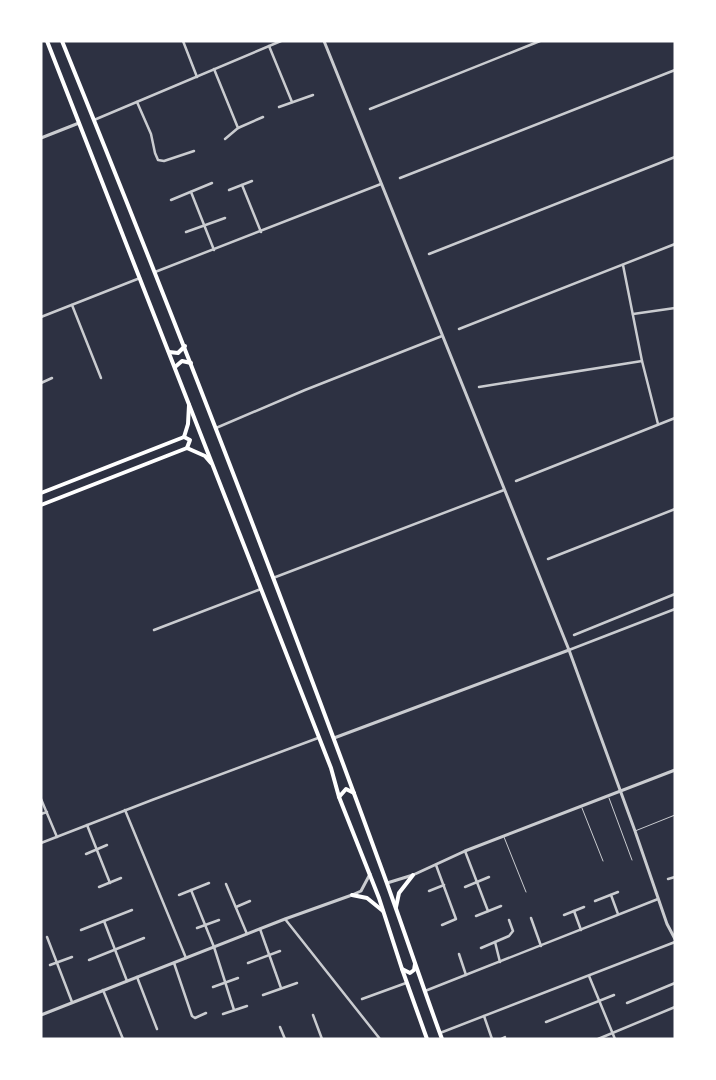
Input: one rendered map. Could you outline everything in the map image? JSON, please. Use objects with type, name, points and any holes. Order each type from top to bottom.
[{"type":"main road","points":[[47,41],[330,768],[339,797],[384,913],[426,1038]]},
{"type":"main road","points":[[62,41],[156,272],[216,428],[334,738],[442,1039]]},
{"type":"main road","points":[[169,352],[178,353],[184,346]]},
{"type":"main road","points":[[175,367],[182,361],[191,363]]},
{"type":"main road","points":[[184,437],[188,424],[188,402]]},
{"type":"main road","points":[[41,494],[184,437],[190,440],[187,448]]},
{"type":"main road","points":[[41,505],[187,448],[205,456],[212,465]]},
{"type":"main road","points":[[339,797],[346,789],[354,793]]},
{"type":"main road","points":[[396,907],[400,893],[413,875]]},
{"type":"main road","points":[[352,895],[367,898],[384,913]]},
{"type":"main road","points":[[402,969],[410,973],[414,970],[415,963]]},
{"type":"street","points":[[183,41],[197,77]]},
{"type":"street","points":[[94,120],[281,41]]},
{"type":"street","points":[[324,41],[569,650],[635,831],[666,924],[675,941],[440,1034]]},
{"type":"street","points":[[370,109],[540,41]]},
{"type":"street","points":[[269,46],[292,102]]},
{"type":"street","points":[[214,69],[238,128]]},
{"type":"street","points":[[400,178],[675,70]]},
{"type":"street","points":[[279,107],[313,95]]},
{"type":"street","points":[[137,102],[151,134],[158,160],[164,162],[194,151]]},
{"type":"street","points":[[225,138],[238,128],[263,118]]},
{"type":"street","points":[[41,138],[79,123]]},
{"type":"street","points":[[429,254],[675,157]]},
{"type":"street","points":[[229,190],[252,181]]},
{"type":"street","points":[[171,200],[212,183]]},
{"type":"street","points":[[156,272],[381,184]]},
{"type":"street","points":[[242,185],[261,232]]},
{"type":"street","points":[[190,192],[214,250]]},
{"type":"street","points":[[186,232],[225,218]]},
{"type":"street","points":[[458,329],[675,244]]},
{"type":"street","points":[[623,265],[642,361],[658,424]]},
{"type":"street","points":[[41,317],[140,278]]},
{"type":"street","points":[[72,305],[101,378]]},
{"type":"street","points":[[633,314],[675,308]]},
{"type":"street","points":[[216,428],[442,336]]},
{"type":"street","points":[[479,387],[642,361]]},
{"type":"street","points":[[41,383],[52,378]]},
{"type":"street","points":[[516,481],[675,418]]},
{"type":"street","points":[[273,578],[504,490]]},
{"type":"street","points":[[548,559],[675,509]]},
{"type":"street","points":[[154,630],[261,589]]},
{"type":"street","points":[[574,635],[675,594]]},
{"type":"street","points":[[334,738],[675,609]]},
{"type":"street","points":[[41,843],[318,738]]},
{"type":"street","points":[[387,883],[413,875],[465,851],[675,770]]},
{"type":"street","points":[[41,799],[57,837]]},
{"type":"street","points":[[126,810],[186,958]]},
{"type":"street","points":[[41,814],[47,812]]},
{"type":"street","points":[[87,825],[110,883]]},
{"type":"street","points":[[86,854],[107,845]]},
{"type":"street","points":[[465,851],[488,911]]},
{"type":"street","points":[[436,863],[456,919],[442,925]]},
{"type":"street","points":[[41,1015],[285,919],[352,895],[361,891],[370,874]]},
{"type":"street","points":[[465,887],[489,877]]},
{"type":"street","points":[[668,879],[675,877]]},
{"type":"street","points":[[99,887],[121,878]]},
{"type":"street","points":[[178,895],[209,883]]},
{"type":"street","points":[[226,884],[247,934]]},
{"type":"street","points":[[429,891],[444,885]]},
{"type":"street","points":[[190,890],[214,947],[234,1010]]},
{"type":"street","points":[[595,901],[618,892]]},
{"type":"street","points":[[611,895],[618,914]]},
{"type":"street","points":[[425,991],[658,899]]},
{"type":"street","points":[[236,907],[250,901]]},
{"type":"street","points":[[476,916],[501,906]]},
{"type":"street","points":[[564,915],[584,907]]},
{"type":"street","points":[[81,930],[132,910]]},
{"type":"street","points":[[574,912],[580,930]]},
{"type":"street","points":[[531,918],[541,946]]},
{"type":"street","points":[[285,919],[380,1039]]},
{"type":"street","points":[[197,928],[219,920]]},
{"type":"street","points":[[481,948],[510,936],[514,931],[510,920]]},
{"type":"street","points":[[104,921],[127,981]]},
{"type":"street","points":[[260,929],[281,988]]},
{"type":"street","points":[[47,937],[72,1002]]},
{"type":"street","points":[[89,960],[144,938]]},
{"type":"street","points":[[494,942],[500,962]]},
{"type":"street","points":[[248,963],[280,951]]},
{"type":"street","points":[[459,954],[466,975]]},
{"type":"street","points":[[50,965],[72,957]]},
{"type":"street","points":[[174,963],[192,1016],[195,1018],[206,1013]]},
{"type":"street","points":[[589,976],[615,1039]]},
{"type":"street","points":[[137,977],[157,1029]]},
{"type":"street","points":[[213,987],[238,978]]},
{"type":"street","points":[[362,999],[407,982]]},
{"type":"street","points":[[263,995],[297,983]]},
{"type":"street","points":[[627,1002],[675,983]]},
{"type":"street","points":[[103,990],[123,1039]]},
{"type":"street","points":[[546,1022],[614,995]]},
{"type":"street","points":[[223,1014],[247,1006]]},
{"type":"street","points":[[598,1039],[675,1007]]},
{"type":"street","points":[[313,1014],[322,1039]]},
{"type":"street","points":[[484,1016],[492,1039]]},
{"type":"street","points":[[280,1027],[285,1039]]},
{"type":"street","points":[[501,1039],[506,1037]]},
{"type":"lane","points":[[608,795],[632,860]]},
{"type":"lane","points":[[581,805],[604,861]]},
{"type":"lane","points":[[635,831],[675,815]]},
{"type":"lane","points":[[503,836],[526,892]]}]
